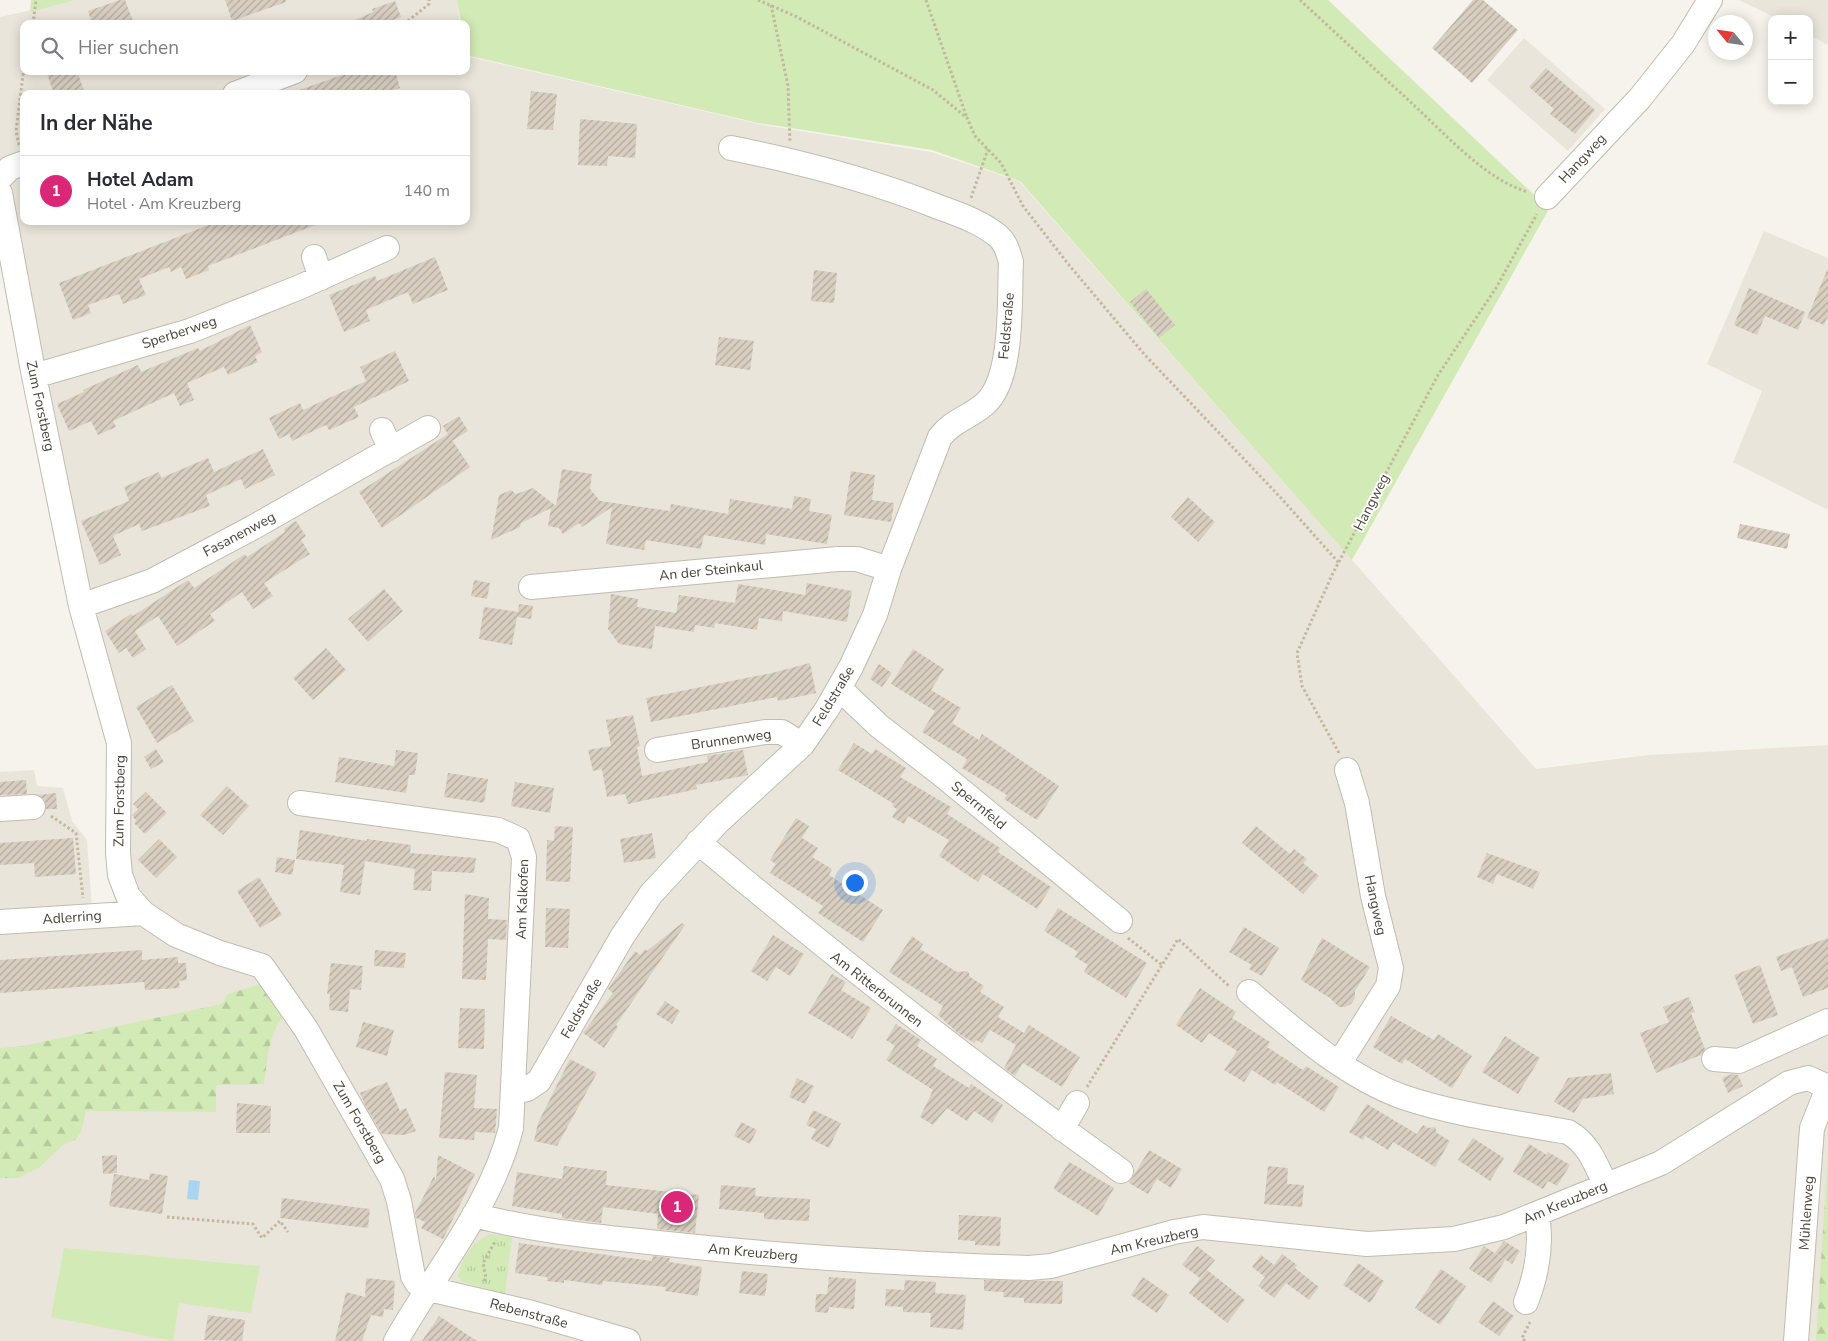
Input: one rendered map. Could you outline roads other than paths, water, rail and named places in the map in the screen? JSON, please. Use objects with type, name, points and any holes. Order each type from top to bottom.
[{"type":"street","name":"Hangweg","points":[[1547,197],[1640,98],[1683,44],[1710,0]]},
{"type":"street","points":[[245,90],[283,75]]},
{"type":"street","name":"Feldstraße","points":[[513,1092],[527,1089],[539,1081],[637,912],[666,875],[698,842],[802,745],[840,689],[875,615],[889,569],[940,437],[947,427],[986,403],[994,392],[1000,378],[1006,347],[1011,262],[1007,247],[1000,237],[988,228],[964,216],[913,197],[791,160],[731,148]]},
{"type":"street","points":[[1,181],[10,168],[20,164]]},
{"type":"street","name":"Zum Forstberg","points":[[1,181],[34,376],[81,606],[120,743],[118,853],[120,875],[128,896],[143,913],[176,936],[220,953],[262,966],[306,1029],[392,1179],[399,1201],[413,1276],[417,1283],[429,1289]]},
{"type":"street","name":"Sperberweg","points":[[34,376],[190,331],[318,268],[387,248]]},
{"type":"street","name":"Fasanenweg","points":[[81,606],[152,580],[252,528],[386,440],[428,428]]},
{"type":"street","name":"An der Steinkaul","points":[[531,587],[838,559],[857,559],[889,569]]},
{"type":"street","name":"Sperrnfeld","points":[[840,689],[879,726],[941,774],[1120,921]]},
{"type":"street","name":"Brunnenweg","points":[[657,750],[765,732],[782,732],[802,745]]},
{"type":"street","name":"Hangweg","points":[[1340,1062],[1388,986],[1391,977],[1391,968],[1373,896],[1357,803],[1347,770]]},
{"type":"street","name":"Am Kalkofen","points":[[300,803],[498,830],[518,839],[524,858],[513,1092]]},
{"type":"street","points":[[0,810],[33,807]]},
{"type":"street","name":"Am Ritterbrunnen","points":[[698,842],[819,943],[1062,1129],[1121,1171]]},
{"type":"street","name":"Adlerring","points":[[0,922],[143,913]]},
{"type":"street","points":[[1249,992],[1295,1032],[1375,1084],[1402,1096],[1440,1108],[1568,1132],[1580,1139],[1595,1162],[1605,1184]]},
{"type":"street","points":[[1714,1059],[1739,1061],[1828,1021]]},
{"type":"street","name":"Am Kreuzberg","points":[[474,1215],[550,1231],[749,1252],[896,1262],[1029,1268],[1061,1264],[1165,1234],[1203,1227],[1367,1244],[1454,1239],[1504,1227],[1605,1184],[1661,1163],[1789,1083],[1808,1078],[1828,1088]]},
{"type":"street","name":"Mühlenweg","points":[[1796,1341],[1812,1128],[1828,1088]]},
{"type":"street","points":[[396,1341],[413,1310],[429,1289],[474,1215],[507,1144],[511,1128],[513,1092]]},
{"type":"street","points":[[1062,1129],[1078,1103]]},
{"type":"street","points":[[1526,1302],[1535,1274],[1539,1249],[1540,1230],[1537,1214]]},
{"type":"street","name":"Rebenstraße","points":[[429,1289],[532,1313],[627,1341]]},
{"type":"water","points":[[189,1180],[200,1181],[198,1200],[187,1199]]},
{"type":"place","name":"Hotel Adam","points":[[677,1207]]}]
